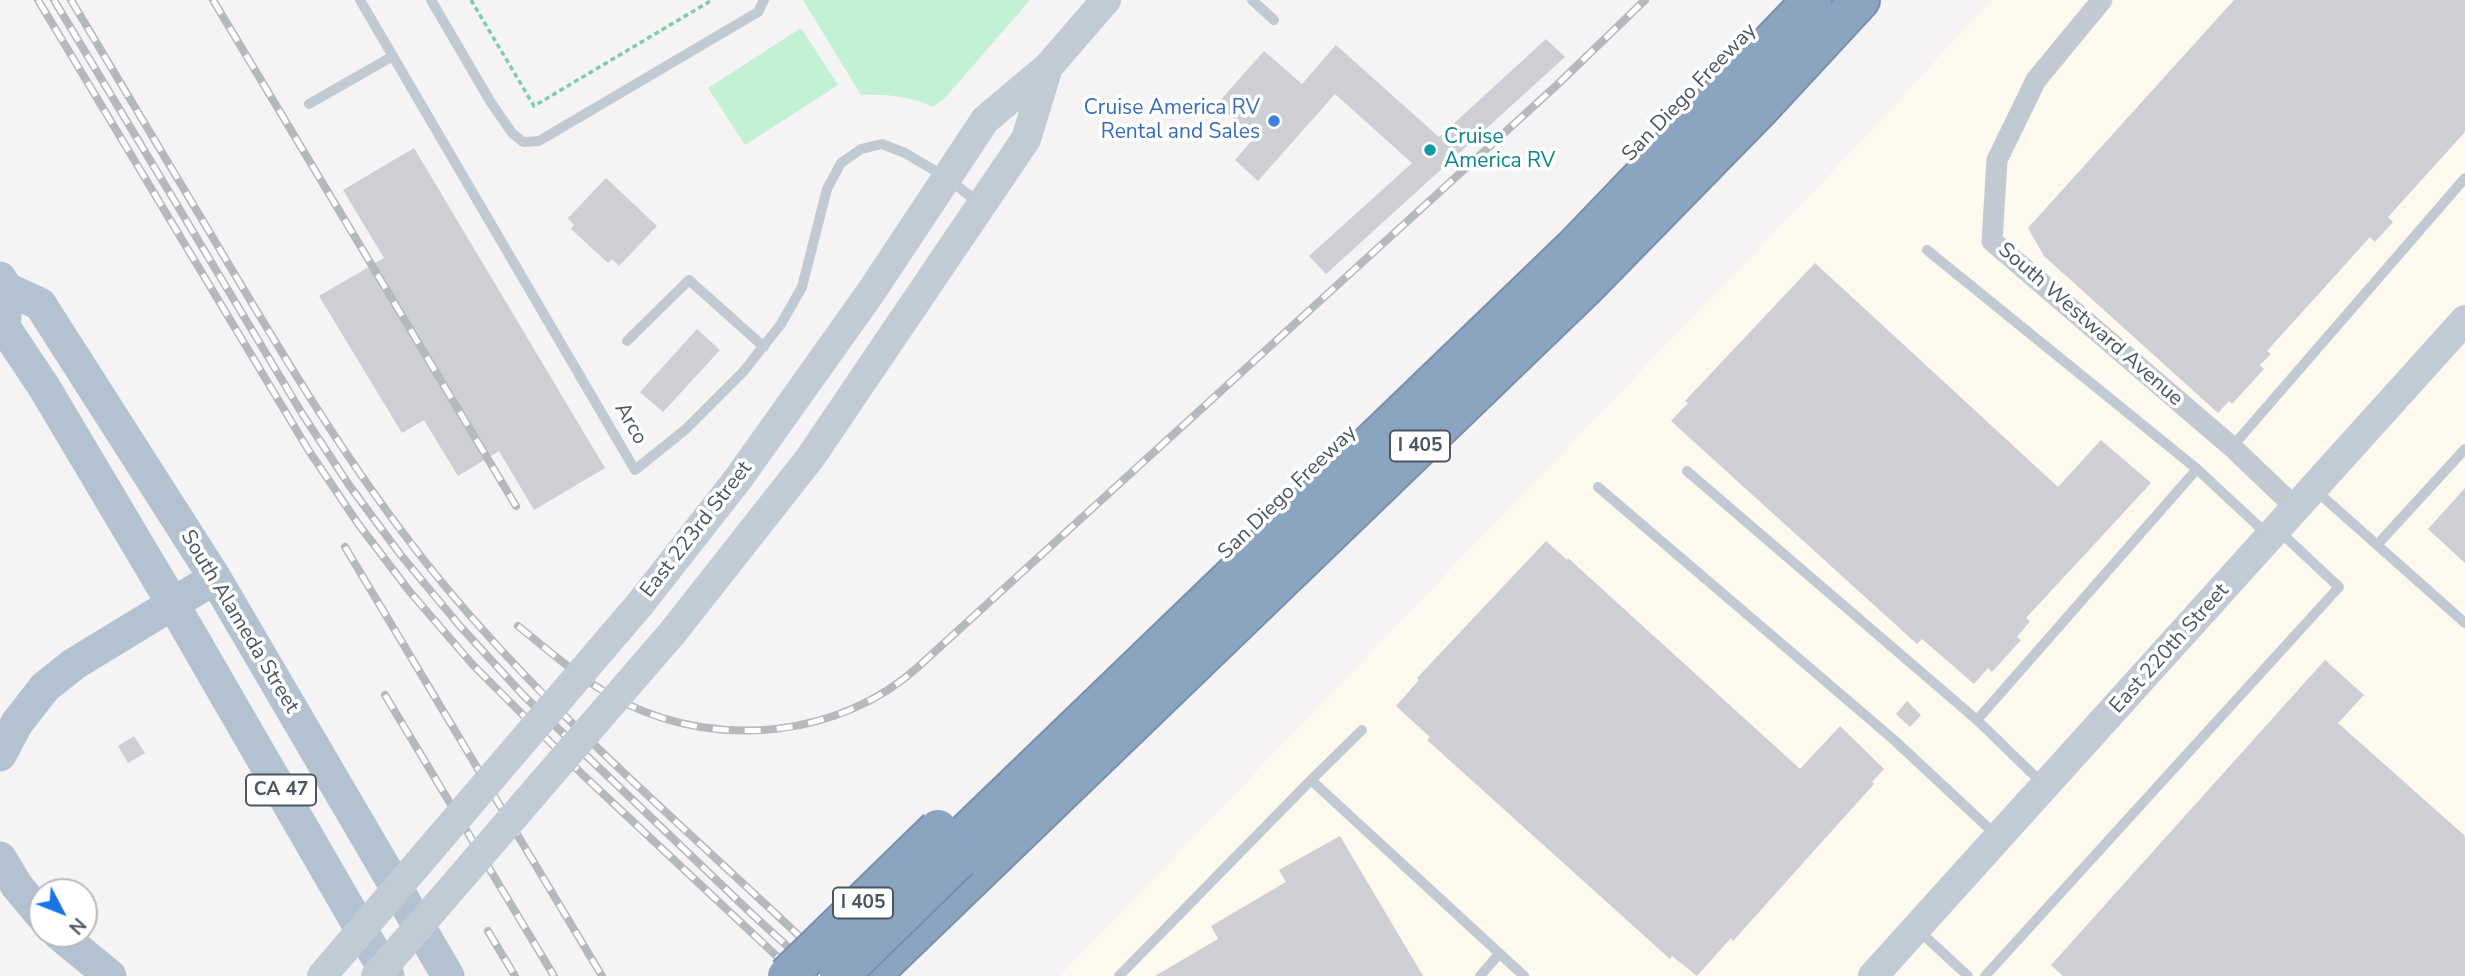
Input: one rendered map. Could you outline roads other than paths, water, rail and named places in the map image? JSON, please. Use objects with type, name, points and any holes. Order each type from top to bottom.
[{"type":"highway","name":"San Diego Freeway","points":[[870,976],[954,854],[1779,0]]},
{"type":"highway","points":[[839,976],[954,854],[1574,248],[1812,0]]},
{"type":"highway","points":[[816,976],[954,854],[1602,238],[1830,0]]},
{"type":"highway","name":"San Diego Freeway","points":[[787,976],[954,854],[1583,289],[1761,107],[1860,0]]},
{"type":"main road","name":"East 223rd Street","points":[[322,976],[640,604],[746,468],[871,292],[985,120],[1048,67],[1106,0]]},
{"type":"main road","name":"East 223rd Street","points":[[376,976],[673,632],[810,458],[1026,139],[1048,67]]},
{"type":"main road","name":"South Alameda Street","points":[[388,976],[173,604],[44,387],[4,327],[4,284],[40,304],[215,578],[448,976]]},
{"type":"main road","name":"East 220th Street","points":[[1873,976],[2465,320]]},
{"type":"main road","points":[[0,755],[17,723],[44,687],[74,664],[215,578]]},
{"type":"main road","points":[[0,858],[28,899]]},
{"type":"main road","points":[[76,948],[110,976]]},
{"type":"street","name":"South Westward Avenue","points":[[2102,0],[2036,80],[1997,160],[1992,241],[2232,447],[2290,516]]},
{"type":"lane","name":"Arco","points":[[360,0],[635,470],[686,429],[743,372],[781,324],[802,287],[827,188],[841,163],[861,149],[882,144],[905,153],[947,178],[981,205]]},
{"type":"lane","points":[[431,0],[490,101],[512,133],[523,142],[540,141],[758,12],[764,0]]},
{"type":"lane","points":[[1252,0],[1274,20]]},
{"type":"lane","points":[[309,104],[393,56]]},
{"type":"lane","points":[[2232,447],[2465,178]]},
{"type":"lane","points":[[1927,250],[2197,469],[2290,516],[2377,545],[2465,623]]},
{"type":"lane","points":[[627,341],[689,280],[764,347]]},
{"type":"lane","points":[[2377,545],[2465,449]]},
{"type":"lane","points":[[1977,720],[2197,469]]},
{"type":"lane","points":[[1687,471],[1977,720],[2045,786]]},
{"type":"lane","points":[[1598,487],[1893,739],[1998,837]]},
{"type":"lane","points":[[1985,976],[2339,587],[2290,516]]},
{"type":"lane","points":[[1119,976],[1362,730]]},
{"type":"lane","points":[[1311,780],[1524,976]]},
{"type":"lane","points":[[1916,928],[1968,976]]},
{"type":"lane","points":[[1480,976],[1499,954]]},
{"type":"railway","points":[[38,0],[309,451],[359,525],[410,592],[473,665],[582,774],[798,976]]},
{"type":"railway","points":[[54,0],[303,415],[349,485],[400,554],[459,625],[524,696],[820,976]]},
{"type":"railway","points":[[71,0],[301,383],[359,472],[421,557],[500,648],[594,745],[841,976]]},
{"type":"railway","points":[[213,0],[516,506]]},
{"type":"railway","points":[[518,626],[570,668],[612,696],[663,718],[701,727],[739,731],[778,729],[853,709],[887,691],[918,667],[1558,84],[1645,0]]},
{"type":"railway","points":[[345,547],[602,976]]},
{"type":"railway","points":[[385,695],[554,976]]},
{"type":"railway","points":[[488,931],[515,976]]},
{"type":"place","name":"Cruise America RV Rental and Sales","points":[[1274,121]]},
{"type":"place","name":"Cruise America RV","points":[[1430,150]]}]
